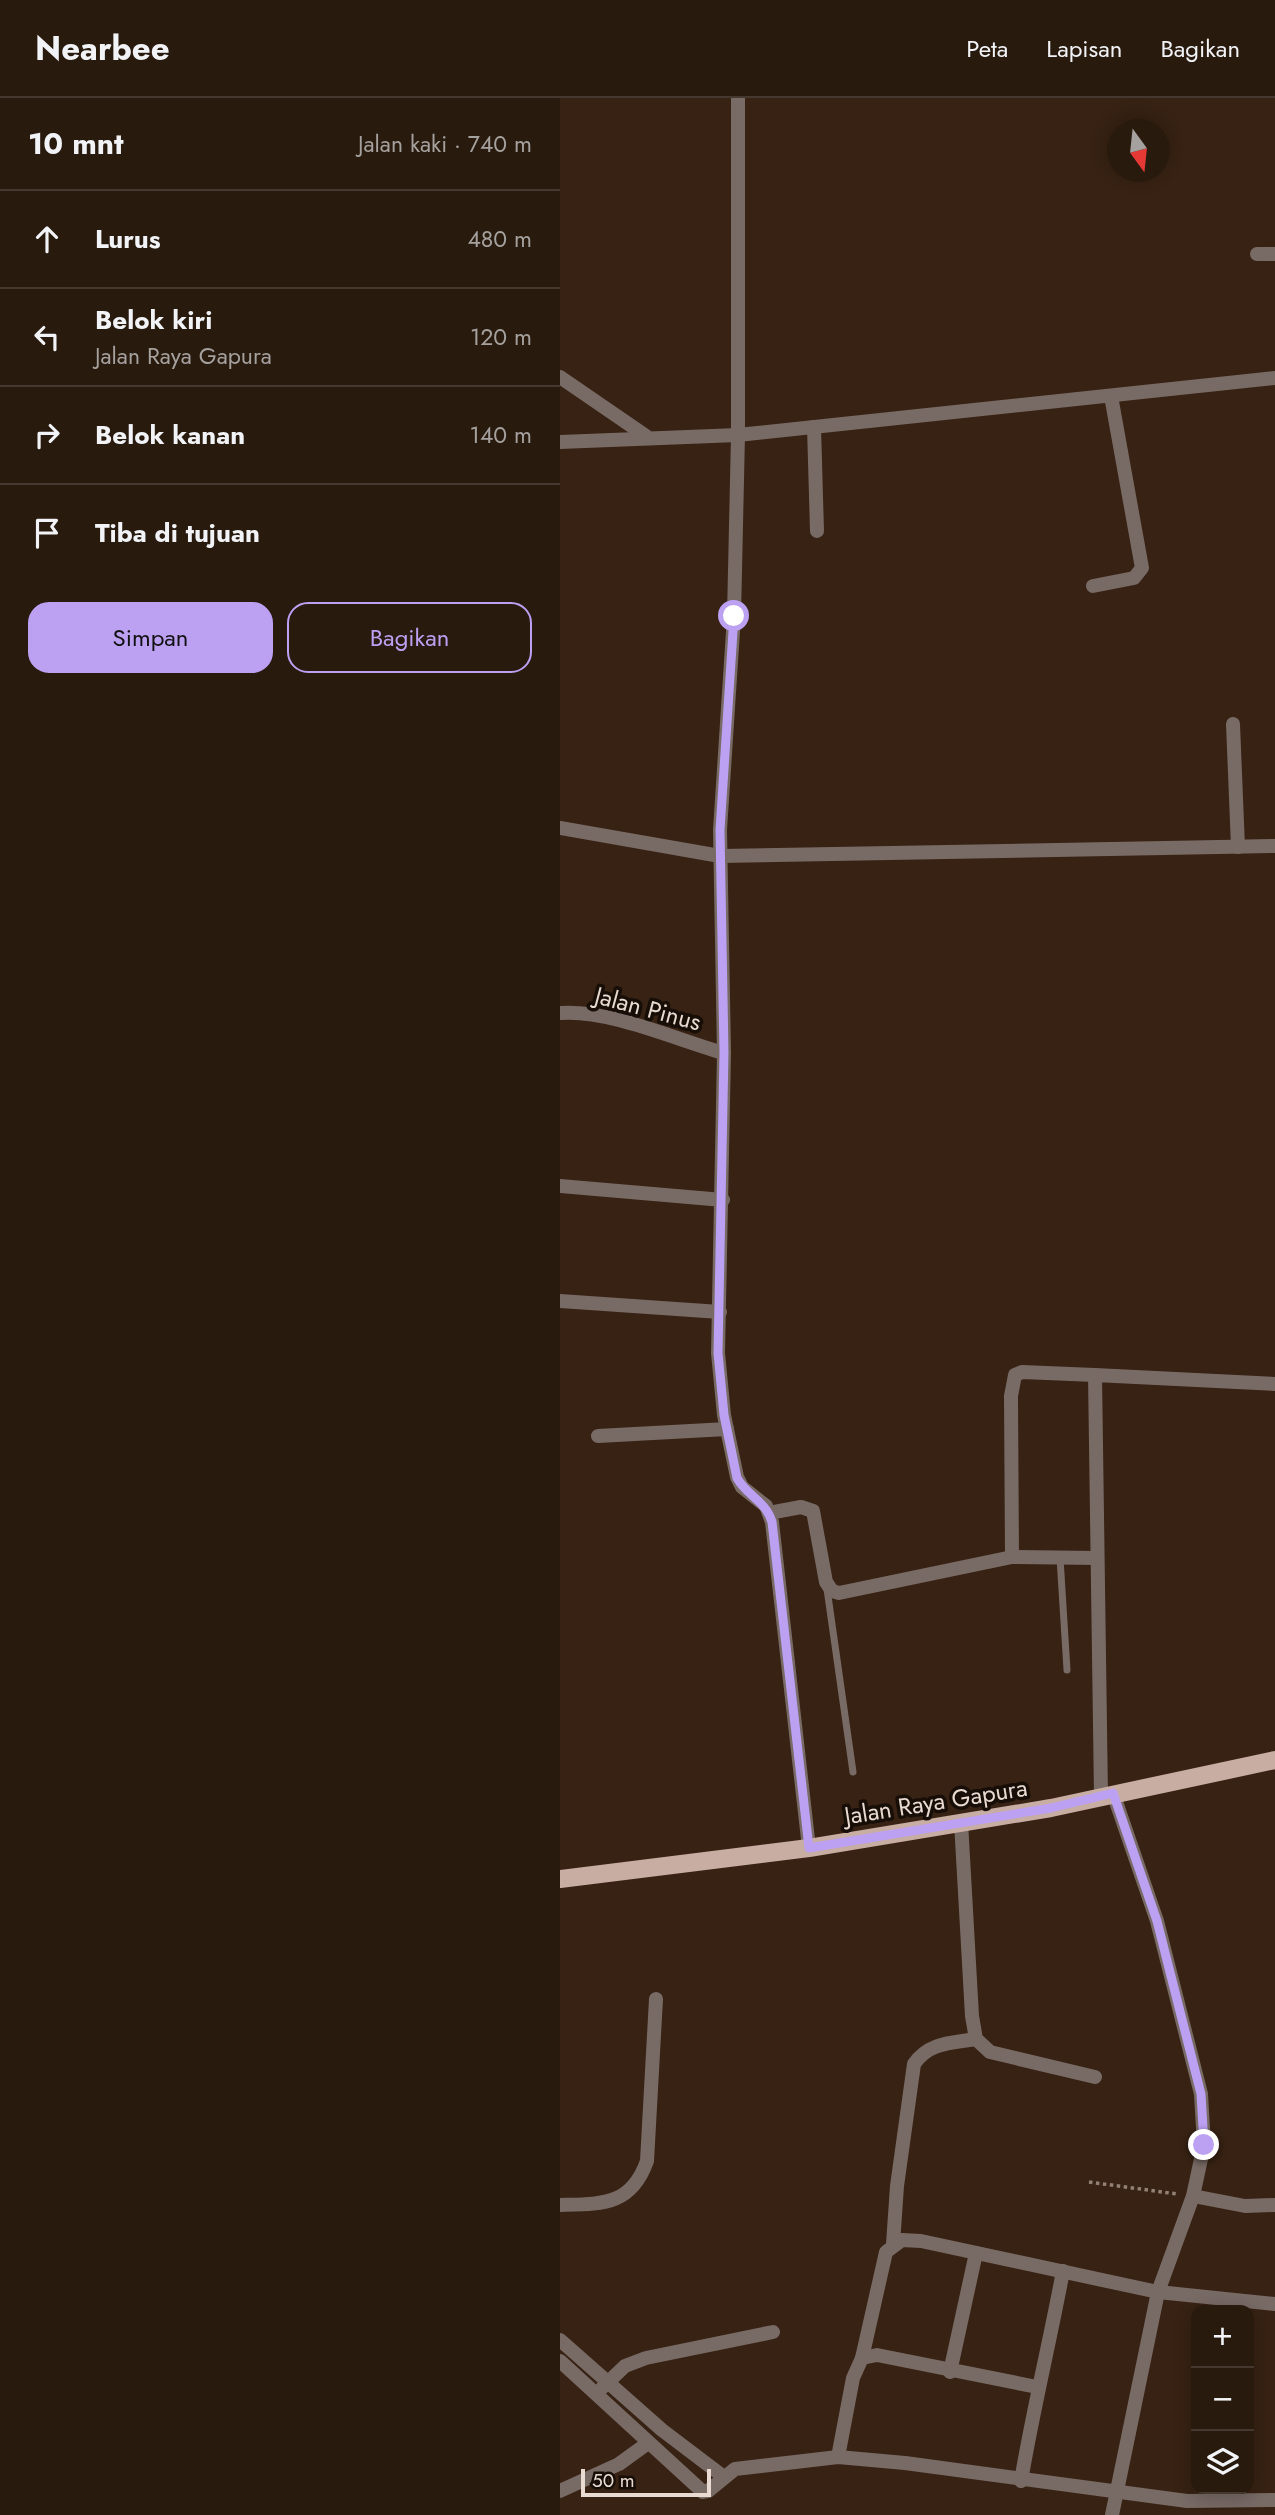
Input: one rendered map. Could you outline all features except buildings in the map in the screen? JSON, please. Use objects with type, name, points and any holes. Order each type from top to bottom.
[{"type":"main road","name":"Jalan Raya Gapura","points":[[560,1879],[809,1848],[1051,1808],[1275,1760]]},
{"type":"street","points":[[737,98],[738,435],[734,616],[720,856],[724,1053],[720,1386],[737,1478],[743,1488],[766,1506],[769,1513],[809,1848]]},
{"type":"street","points":[[1257,254],[1275,254]]},
{"type":"street","points":[[560,377],[646,436]]},
{"type":"street","points":[[560,442],[646,436],[738,435],[1275,378]]},
{"type":"street","points":[[1093,586],[1134,578],[1142,568],[1111,396]]},
{"type":"street","points":[[814,427],[817,531]]},
{"type":"street","points":[[1233,724],[1238,846]]},
{"type":"street","points":[[560,828],[720,856],[1275,846]]},
{"type":"street","name":"Jalan Pinus","points":[[560,1013],[587,1014],[625,1023],[724,1053]]},
{"type":"street","points":[[560,1186],[723,1200]]},
{"type":"street","points":[[560,1301],[720,1312]]},
{"type":"street","points":[[1012,1557],[1011,1396],[1015,1375],[1021,1372],[1275,1384]]},
{"type":"street","points":[[1095,1376],[1097,1558],[1107,1795],[1157,1921],[1201,2094],[1204,2145],[1193,2196],[1158,2292],[1112,2515]]},
{"type":"street","points":[[598,1436],[727,1429]]},
{"type":"street","points":[[769,1513],[801,1507],[813,1511],[826,1582],[832,1591],[839,1593],[1012,1557],[1097,1558]]},
{"type":"street","points":[[961,1822],[972,2016],[976,2039],[990,2052],[1095,2077]]},
{"type":"street","points":[[560,2206],[614,2201],[640,2181],[646,2161],[656,1999]]},
{"type":"street","points":[[893,2244],[897,2186],[914,2064],[922,2052],[936,2045],[976,2039]]},
{"type":"street","points":[[1193,2196],[1245,2206],[1275,2205]]},
{"type":"street","points":[[838,2457],[853,2378],[862,2358],[886,2252],[893,2244],[911,2239],[1158,2292],[1275,2304]]},
{"type":"street","points":[[950,2372],[976,2253]]},
{"type":"street","points":[[1021,2481],[1037,2388],[1051,2336],[1063,2271]]},
{"type":"street","points":[[602,2389],[625,2366],[646,2358],[773,2332]]},
{"type":"street","points":[[560,2340],[648,2443],[703,2492],[708,2491],[734,2469],[838,2457],[905,2463],[1118,2494],[1220,2495],[1275,2500]]},
{"type":"street","points":[[862,2358],[877,2356],[1037,2388]]},
{"type":"street","points":[[560,2361],[662,2430],[722,2478]]},
{"type":"street","points":[[560,2491],[619,2464],[648,2443]]},
{"type":"lane","points":[[1060,1558],[1067,1670]]},
{"type":"lane","points":[[826,1582],[853,1772]]},
{"type":"path","points":[[1089,2182],[1193,2196]]},
{"type":"route","points":[[734,616],[720,830],[724,981],[724,1178],[718,1353],[720,1386],[737,1478],[750,1495],[766,1506],[772,1522],[809,1848],[1051,1808],[1113,1793],[1157,1921],[1201,2094],[1204,2145]]}]
